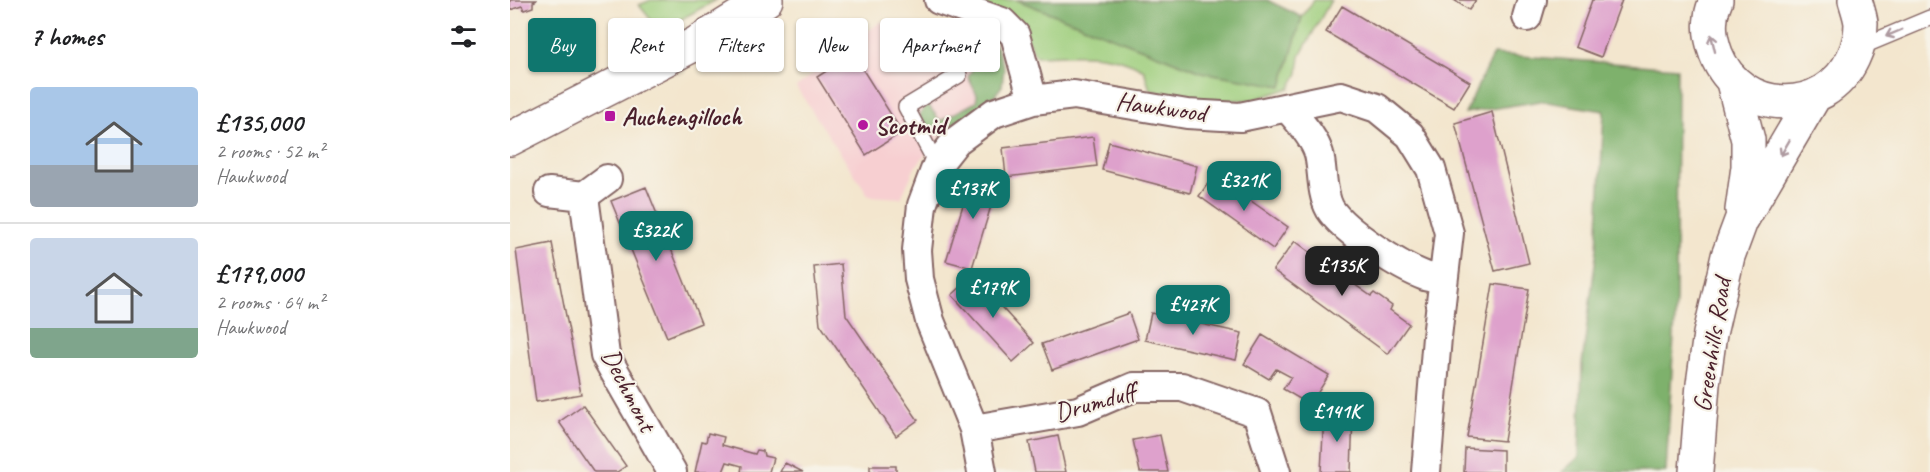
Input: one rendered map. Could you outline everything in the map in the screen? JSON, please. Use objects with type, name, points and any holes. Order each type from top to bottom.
[{"type":"street","points":[[510,139],[695,44],[766,0]]},
{"type":"street","points":[[939,0],[1002,22],[1015,35],[1033,100]]},
{"type":"street","points":[[1716,0],[1710,19],[1712,43],[1720,65],[1733,82],[1750,94],[1771,101],[1792,102],[1814,97],[1833,86],[1848,69],[1858,49],[1861,23],[1855,0]]},
{"type":"street","name":"Greenhills Road","points":[[1733,82],[1748,140],[1748,167],[1741,221]]},
{"type":"street","name":"Hawkwood","points":[[982,472],[974,429],[930,321],[919,279],[917,250],[922,205],[937,165],[956,141],[994,113],[1033,100],[1074,95],[1187,114],[1240,117],[1341,96],[1377,108],[1410,135],[1431,169],[1449,233],[1426,472]]},
{"type":"street","name":"Greenhills Road","points":[[1696,472],[1703,384],[1710,334],[1728,256],[1741,221],[1814,97]]},
{"type":"street","points":[[1288,108],[1319,154],[1323,185],[1330,208],[1345,225],[1371,245],[1408,268],[1427,277],[1443,279]]},
{"type":"street","points":[[549,192],[584,196],[607,179]]},
{"type":"street","name":"Dechmont","points":[[584,196],[605,355],[672,472]]},
{"type":"street","name":"Drumduff","points":[[974,429],[1078,411],[1134,387],[1182,387],[1257,413],[1276,472]]},
{"type":"lane","points":[[1858,49],[1930,18]]},
{"type":"lane","points":[[937,165],[906,107],[959,75]]},
{"type":"shaded area","points":[[880,22],[880,72],[1000,72],[1000,57],[1004,67],[1002,86],[994,96],[948,128],[915,167],[901,198],[869,196],[796,87],[815,72],[868,72],[868,31]]},
{"type":"green space","points":[[651,0],[716,0],[683,18],[650,18],[639,5]]},
{"type":"green space","points":[[976,0],[1017,0],[1202,72],[1282,86],[1302,17],[1314,0],[1331,0],[1300,56],[1298,73],[1290,88],[1253,100],[1195,100],[1150,90],[1144,70],[1119,59],[1092,55],[1036,56],[1022,30]]},
{"type":"green space","points":[[1017,0],[1267,0],[1302,17],[1282,86],[1202,72]]},
{"type":"green space","points":[[1493,54],[1677,68],[1676,302],[1666,472],[1562,472],[1579,457],[1582,364],[1597,248],[1604,111],[1541,101],[1465,113]]},
{"type":"green space","points":[[1000,57],[1004,67],[1002,86],[994,96],[942,134],[926,126],[919,116],[927,103],[940,121],[976,102],[977,95],[968,77],[971,72],[1000,72]]},
{"type":"building","points":[[510,0],[537,0],[533,2],[533,7],[524,10],[522,6],[510,10]]},
{"type":"building","points":[[1454,0],[1476,0],[1469,10]]},
{"type":"building","points":[[1592,0],[1622,0],[1601,57],[1575,47]]},
{"type":"building","points":[[1342,6],[1470,82],[1454,108],[1326,32]]},
{"type":"building","points":[[825,72],[864,72],[902,132],[866,155],[817,77]]},
{"type":"building","points":[[1492,112],[1529,263],[1495,271],[1455,123]]},
{"type":"building","points":[[1093,137],[1097,166],[1006,177],[1003,148]]},
{"type":"building","points":[[1109,142],[1197,166],[1190,193],[1102,170]]},
{"type":"building","points":[[973,172],[999,180],[972,268],[946,261]]},
{"type":"building","points":[[1214,175],[1288,227],[1273,249],[1199,196]]},
{"type":"building","points":[[646,187],[701,323],[667,337],[611,201]]},
{"type":"building","points":[[1295,241],[1314,255],[1318,251],[1336,265],[1334,270],[1371,296],[1374,293],[1392,306],[1390,310],[1409,324],[1388,354],[1273,270]]},
{"type":"building","points":[[552,243],[581,394],[536,402],[516,250]]},
{"type":"building","points":[[841,264],[846,315],[918,420],[896,436],[820,324],[814,267]]},
{"type":"building","points":[[973,276],[1034,343],[1013,362],[952,295]]},
{"type":"building","points":[[1493,284],[1529,289],[1504,441],[1467,437]]},
{"type":"building","points":[[1129,313],[1138,339],[1052,370],[1042,344]]},
{"type":"building","points":[[1151,313],[1242,333],[1236,360],[1145,340]]},
{"type":"building","points":[[1262,335],[1329,375],[1310,405],[1283,389],[1291,377],[1276,369],[1269,379],[1244,364]]},
{"type":"building","points":[[583,405],[626,466],[617,472],[594,472],[559,422]]},
{"type":"building","points":[[1324,413],[1353,414],[1351,472],[1321,472]]},
{"type":"building","points":[[708,433],[724,437],[722,445],[755,454],[757,450],[763,451],[764,456],[773,458],[769,472],[741,472],[742,466],[727,462],[723,472],[695,472],[702,441],[706,442]]},
{"type":"building","points":[[1160,435],[1168,472],[1140,472],[1133,440]]},
{"type":"building","points":[[1058,436],[1066,472],[1035,472],[1029,442]]},
{"type":"building","points":[[1465,448],[1503,450],[1503,472],[1464,472]]},
{"type":"building","points":[[785,463],[803,472],[780,472]]},
{"type":"building","points":[[870,466],[896,466],[896,472],[870,472]]},
{"type":"place","name":"Auchengilloch","points":[[610,116]]},
{"type":"place","name":"Scotmid","points":[[863,125]]}]
